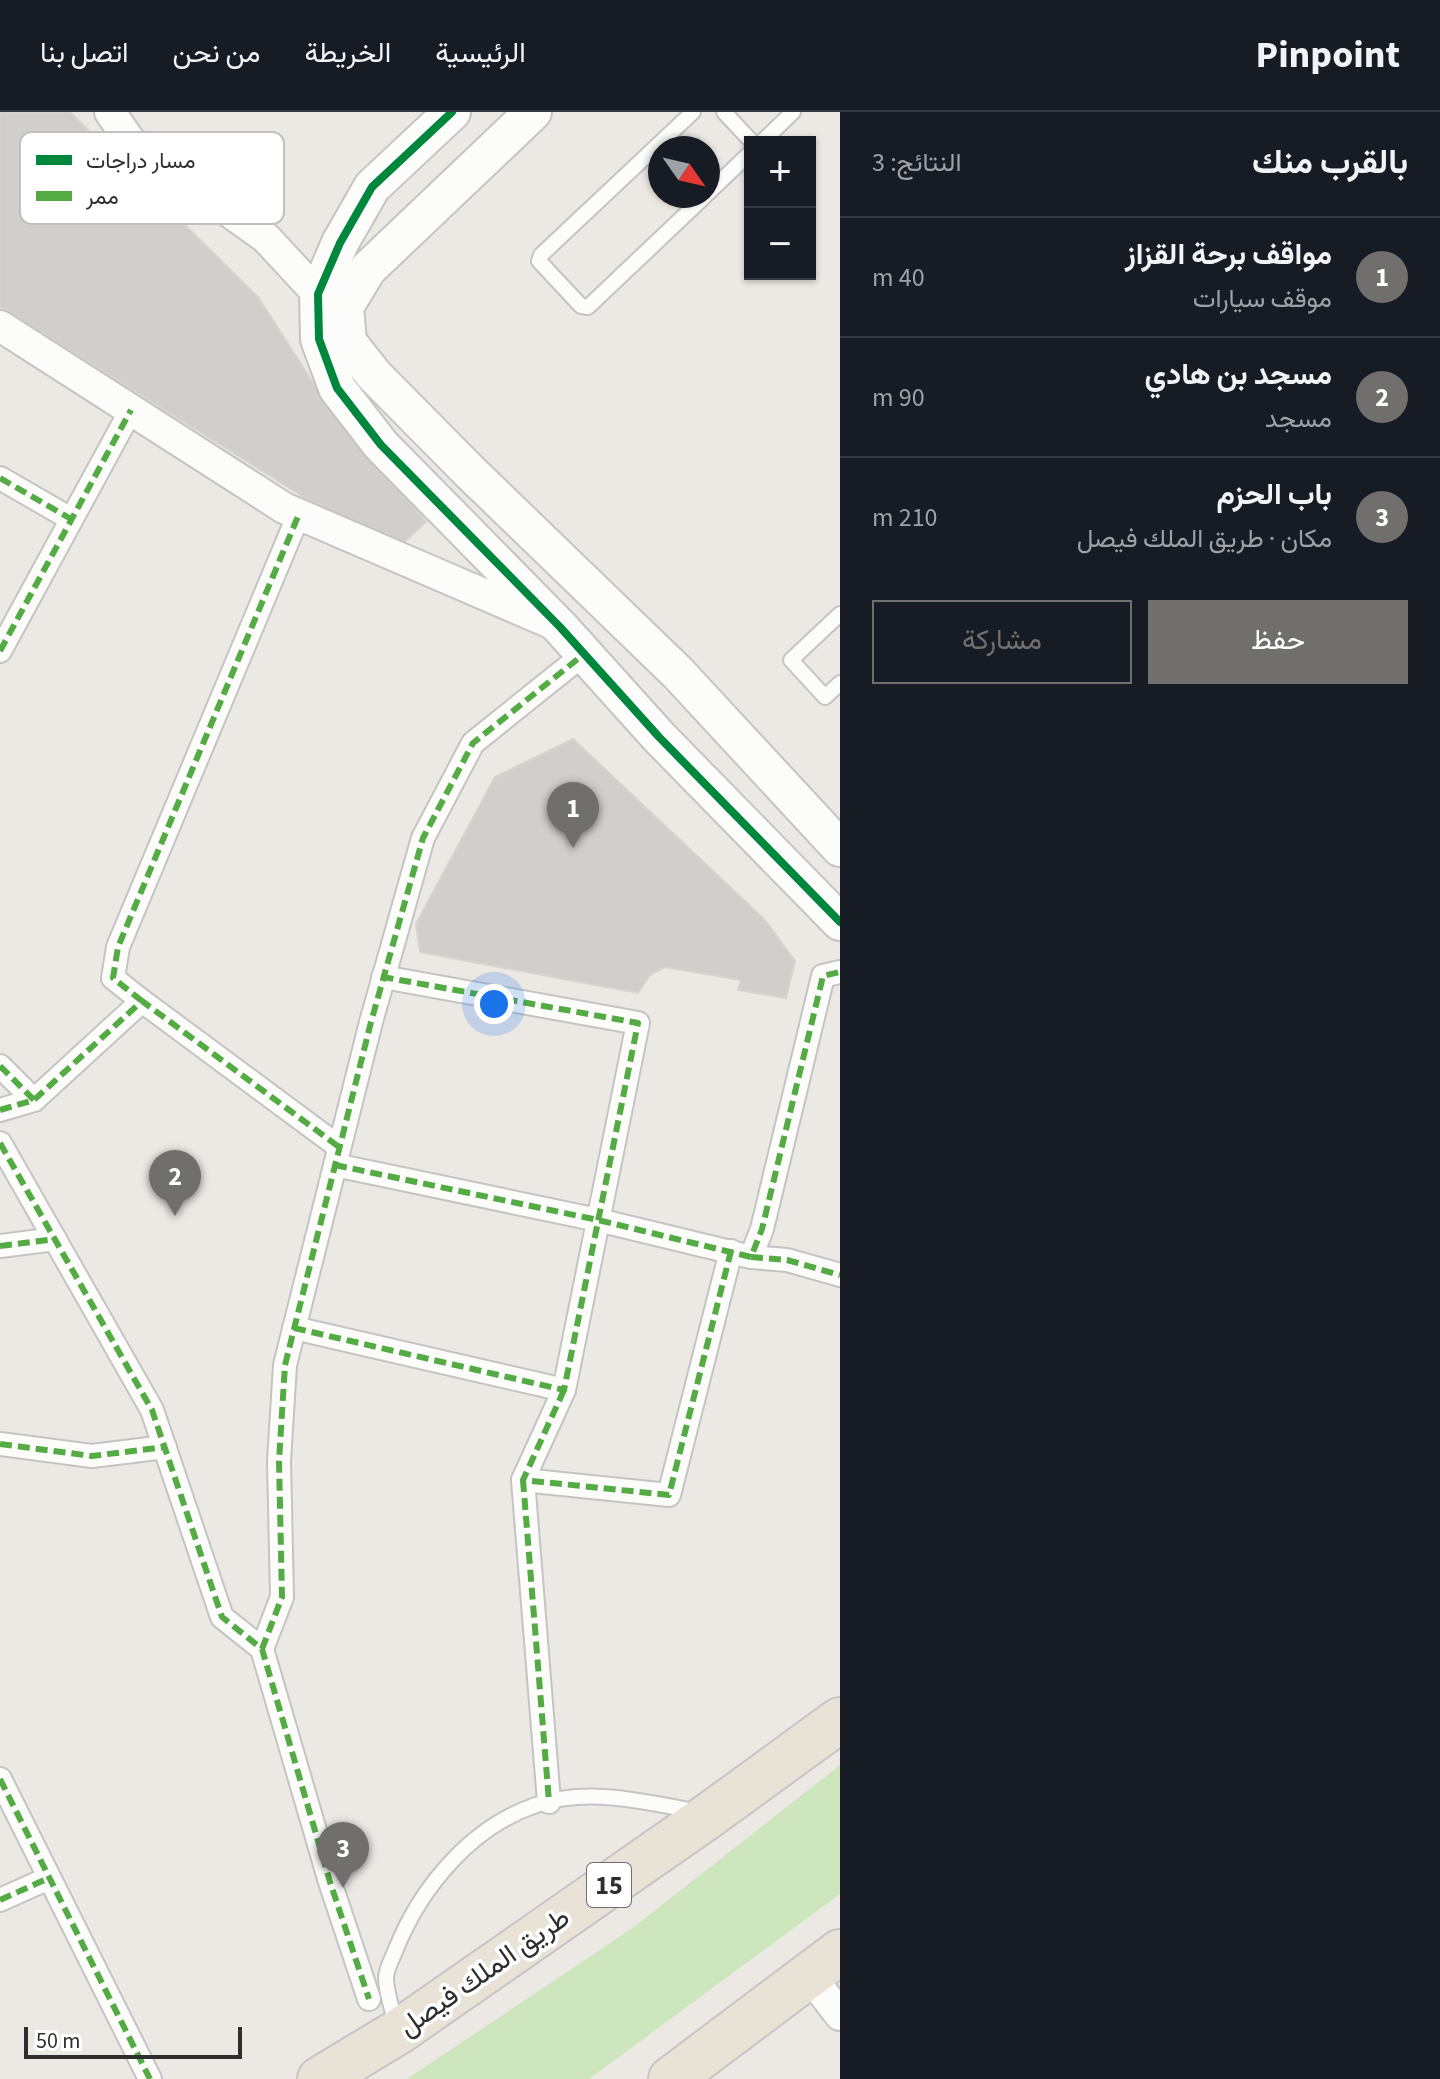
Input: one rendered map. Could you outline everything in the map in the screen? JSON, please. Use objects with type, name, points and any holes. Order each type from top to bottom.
[{"type":"highway","name":"طريق الملك فيصل","points":[[320,2079],[398,2032],[711,1814],[840,1720]]},
{"type":"highway","points":[[671,2079],[825,1964]]},
{"type":"street","points":[[110,112],[124,132]]},
{"type":"street","points":[[452,112],[372,187],[340,243],[318,294],[319,339],[337,388],[381,445],[560,627],[659,737],[840,922]]},
{"type":"street","points":[[533,112],[368,269],[345,307],[348,342],[374,375],[470,472],[678,673],[840,848]]},
{"type":"street","points":[[246,224],[266,238],[318,294]]},
{"type":"street","points":[[0,326],[284,508],[560,627]]},
{"type":"street","points":[[0,651],[131,410]]},
{"type":"street","points":[[0,478],[71,519]]},
{"type":"street","points":[[299,514],[118,947],[113,978],[337,1156],[840,1275]]},
{"type":"street","points":[[262,1649],[282,1597],[279,1461],[285,1365],[383,977],[423,838],[473,743],[584,654]]},
{"type":"street","points":[[523,1480],[669,1495],[741,1254],[762,1229],[823,976],[840,972]]},
{"type":"street","points":[[383,977],[638,1023],[564,1390],[523,1480],[549,1802]]},
{"type":"street","points":[[0,1110],[34,1100],[142,1001]]},
{"type":"street","points":[[0,1066],[34,1100]]},
{"type":"street","points":[[0,1143],[152,1410],[222,1617],[262,1649],[330,1882],[369,1999]]},
{"type":"street","points":[[0,1246],[55,1239]]},
{"type":"street","points":[[294,1328],[564,1390]]},
{"type":"street","points":[[0,1444],[92,1456],[165,1447]]},
{"type":"street","points":[[0,1779],[150,2079]]},
{"type":"street","points":[[0,1900],[49,1878]]},
{"type":"street","points":[[825,1964],[840,2015]]},
{"type":"lane","points":[[667,136],[693,112]]},
{"type":"lane","points":[[724,112],[746,136]]},
{"type":"lane","points":[[768,136],[793,112]]},
{"type":"lane","points":[[648,154],[541,255],[539,261],[581,306],[588,307],[691,208]]},
{"type":"lane","points":[[720,181],[744,159]]},
{"type":"lane","points":[[840,614],[791,660],[825,697],[840,683]]},
{"type":"lane","points":[[398,2032],[386,1976],[408,1921],[428,1887],[472,1843],[505,1819],[549,1802],[598,1796],[711,1814]]},
{"type":"green space","points":[[840,1765],[840,1894],[589,2079],[407,2079],[635,1926]]},
{"type":"building","points":[[0,112],[70,112],[90,132],[20,132],[20,224],[184,224],[258,297],[320,394],[426,522],[404,542],[315,504],[0,307]]},
{"type":"building","points":[[573,739],[764,919],[795,961],[786,998],[738,990],[741,980],[665,967],[650,975],[638,993],[420,952],[416,924],[495,777]]},
{"type":"marked path","points":[[0,651],[131,410]]},
{"type":"marked path","points":[[0,478],[71,519]]},
{"type":"marked path","points":[[142,1001],[113,978],[118,947],[299,514]]},
{"type":"marked path","points":[[262,1649],[282,1597],[279,1461],[285,1365],[371,1022],[423,838],[473,743],[584,654]]},
{"type":"marked path","points":[[335,1165],[598,1220],[751,1257],[762,1229],[823,976],[840,972]]},
{"type":"marked path","points":[[294,1328],[564,1390],[638,1023],[383,977]]},
{"type":"marked path","points":[[0,1110],[34,1100],[142,1001],[339,1147]]},
{"type":"marked path","points":[[0,1066],[34,1100]]},
{"type":"marked path","points":[[0,1143],[152,1410],[222,1617],[262,1649],[330,1882],[369,1999]]},
{"type":"marked path","points":[[0,1246],[55,1239]]},
{"type":"marked path","points":[[564,1390],[523,1480],[669,1495],[731,1251]]},
{"type":"marked path","points":[[751,1257],[787,1260],[840,1275]]},
{"type":"marked path","points":[[0,1444],[92,1456],[165,1447]]},
{"type":"marked path","points":[[523,1480],[549,1802]]},
{"type":"marked path","points":[[0,1779],[150,2079]]},
{"type":"marked path","points":[[0,1900],[49,1878]]},
{"type":"cycle path","points":[[452,112],[372,187],[340,243],[318,294],[319,339],[337,388],[381,445],[560,627],[659,737],[840,922]]},
{"type":"place","name":"مواقف برحة القزاز","points":[[573,848]]},
{"type":"place","name":"مسجد بن هادي","points":[[175,1216]]},
{"type":"place","name":"باب الحزم","points":[[343,1888]]}]
